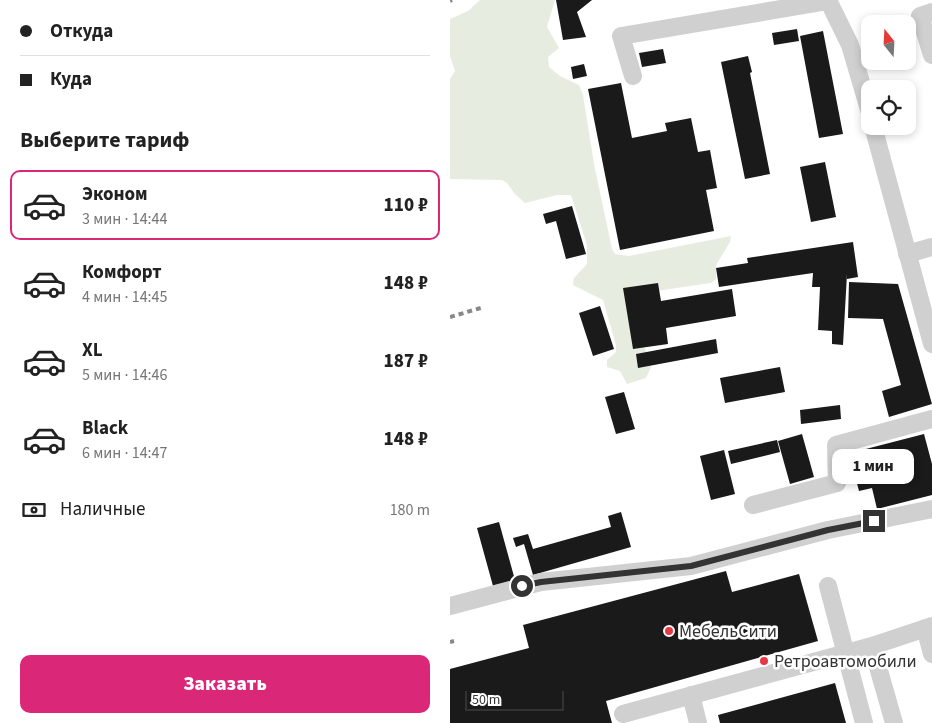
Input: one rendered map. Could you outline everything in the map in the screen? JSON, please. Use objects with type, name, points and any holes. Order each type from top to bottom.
[{"type":"street","points":[[632,76],[621,36],[828,0],[850,45],[861,82]]},
{"type":"street","points":[[932,12],[920,16],[932,55]]},
{"type":"street","points":[[876,135],[932,344]]},
{"type":"street","points":[[907,254],[932,247]]},
{"type":"street","points":[[753,505],[837,483],[836,445],[932,419]]},
{"type":"street","points":[[450,606],[541,582],[691,566],[828,530],[932,509]]},
{"type":"street","points":[[828,586],[864,723]]},
{"type":"street","points":[[622,714],[872,646],[928,627],[932,654]]},
{"type":"street","points":[[872,646],[894,723]]},
{"type":"street","points":[[691,696],[698,723]]},
{"type":"shaded area","points":[[480,0],[555,0],[547,27],[559,48],[548,57],[549,67],[560,76],[579,85],[583,95],[594,164],[612,249],[615,254],[629,256],[731,236],[730,242],[716,265],[716,279],[711,283],[656,291],[634,331],[648,354],[651,367],[646,378],[627,384],[620,371],[607,367],[607,360],[616,352],[616,345],[603,300],[573,285],[574,278],[587,264],[587,245],[571,195],[557,195],[525,203],[502,180],[450,179],[450,79],[455,71],[450,56],[450,19],[468,11]]},
{"type":"building","points":[[556,0],[592,0],[577,12],[586,37],[563,40]]},
{"type":"building","points":[[797,29],[799,41],[774,45],[772,33]]},
{"type":"building","points":[[823,31],[843,134],[819,138],[800,36]]},
{"type":"building","points":[[663,49],[666,63],[642,67],[639,53]]},
{"type":"building","points":[[748,56],[770,174],[745,179],[721,62]]},
{"type":"building","points":[[584,64],[587,76],[573,79],[571,67]]},
{"type":"building","points":[[621,83],[632,138],[667,131],[665,123],[691,118],[698,152],[710,150],[717,188],[706,190],[714,231],[620,250],[588,89]]},
{"type":"building","points":[[825,162],[836,217],[811,222],[800,167]]},
{"type":"building","points":[[572,206],[586,254],[566,259],[556,221],[546,224],[543,214]]},
{"type":"building","points":[[853,242],[858,277],[847,279],[847,274],[843,345],[832,344],[832,331],[818,330],[820,287],[812,287],[813,273],[719,287],[716,268],[748,263],[747,258]]},
{"type":"building","points":[[849,282],[898,284],[932,404],[889,417],[882,391],[901,385],[883,319],[848,318]]},
{"type":"building","points":[[658,283],[661,301],[732,289],[736,316],[666,328],[668,344],[633,349],[623,288]]},
{"type":"building","points":[[600,306],[614,349],[593,356],[579,313]]},
{"type":"building","points":[[716,339],[718,353],[638,368],[636,354]]},
{"type":"building","points":[[780,367],[785,392],[725,403],[720,378]]},
{"type":"building","points":[[624,392],[635,429],[616,434],[605,397]]},
{"type":"building","points":[[840,405],[841,419],[801,424],[800,410]]},
{"type":"building","points":[[802,434],[814,477],[790,484],[778,441]]},
{"type":"building","points":[[924,434],[932,464],[932,495],[877,509],[872,488],[859,491],[855,476],[868,473],[862,450]]},
{"type":"building","points":[[777,440],[780,452],[731,464],[728,451]]},
{"type":"building","points":[[724,450],[735,494],[711,500],[700,456]]},
{"type":"building","points":[[621,512],[631,547],[533,575],[524,544],[516,547],[513,538],[528,534],[533,549],[611,527],[608,516]]},
{"type":"building","points":[[499,522],[515,580],[493,586],[477,528]]},
{"type":"building","points":[[726,571],[732,592],[799,574],[818,641],[606,701],[612,723],[450,723],[450,669],[529,648],[523,625]]},
{"type":"building","points":[[835,683],[846,723],[720,723],[718,715]]},
{"type":"railway","points":[[450,317],[484,307]]},
{"type":"railway","points":[[450,642],[454,641]]},
{"type":"place","name":"МебельСити","points":[[669,631]]},
{"type":"place","name":"Ретроавтомобили","points":[[764,661]]},
{"type":"route","points":[[522,586],[541,582],[691,566],[828,530],[874,521]]}]
